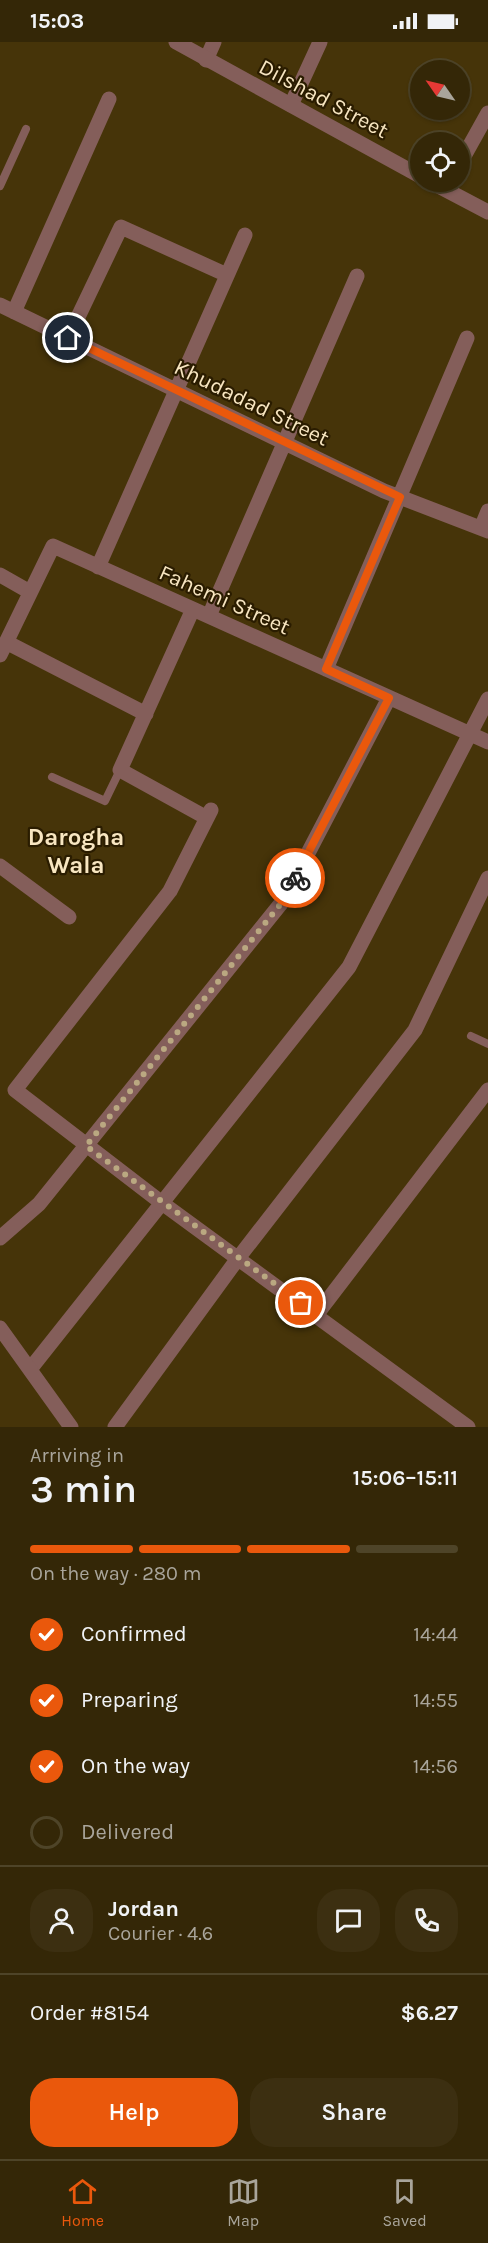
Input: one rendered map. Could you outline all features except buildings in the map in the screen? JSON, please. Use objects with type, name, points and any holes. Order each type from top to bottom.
[{"type":"street","name":"Dilshad Street","points":[[176,42],[410,170]]},
{"type":"street","points":[[206,60],[214,42]]},
{"type":"street","points":[[291,105],[320,42]]},
{"type":"street","points":[[7,308],[109,99]]},
{"type":"street","points":[[470,145],[488,113]]},
{"type":"street","points":[[458,192],[488,212]]},
{"type":"street","points":[[68,338],[121,227],[227,275]]},
{"type":"street","points":[[98,567],[245,235]]},
{"type":"street","points":[[209,616],[357,276]]},
{"type":"street","name":"Khudadad Street","points":[[7,308],[400,497],[484,530]]},
{"type":"street","points":[[326,669],[467,338]]},
{"type":"street","points":[[484,530],[488,510]]},
{"type":"street","name":"Fahemi Street","points":[[3,648],[53,546],[488,742]]},
{"type":"street","points":[[0,575],[30,592]]},
{"type":"street","points":[[193,609],[120,770],[209,814],[170,891],[15,1090],[162,1203],[239,1257],[468,1427]]},
{"type":"street","points":[[3,648],[146,714]]},
{"type":"street","points":[[0,1238],[39,1204],[283,901],[389,698]]},
{"type":"street","points":[[31,1368],[349,967],[488,699]]},
{"type":"street","points":[[0,866],[69,917]]},
{"type":"street","points":[[116,1427],[239,1257],[416,1030],[488,878]]},
{"type":"street","points":[[316,1314],[488,1090]]},
{"type":"street","points":[[0,1328],[31,1368],[71,1427]]},
{"type":"lane","points":[[0,186],[26,129]]},
{"type":"lane","points":[[52,777],[105,801],[120,770]]},
{"type":"lane","points":[[471,1036],[488,1044]]},
{"type":"way so far","points":[[295,878],[283,901],[86,1146],[301,1303]]},
{"type":"district","name":"Darogha Wala","points":[[76,851]]},
{"type":"route","points":[[68,338],[400,497],[326,669],[389,698],[295,878]]}]
